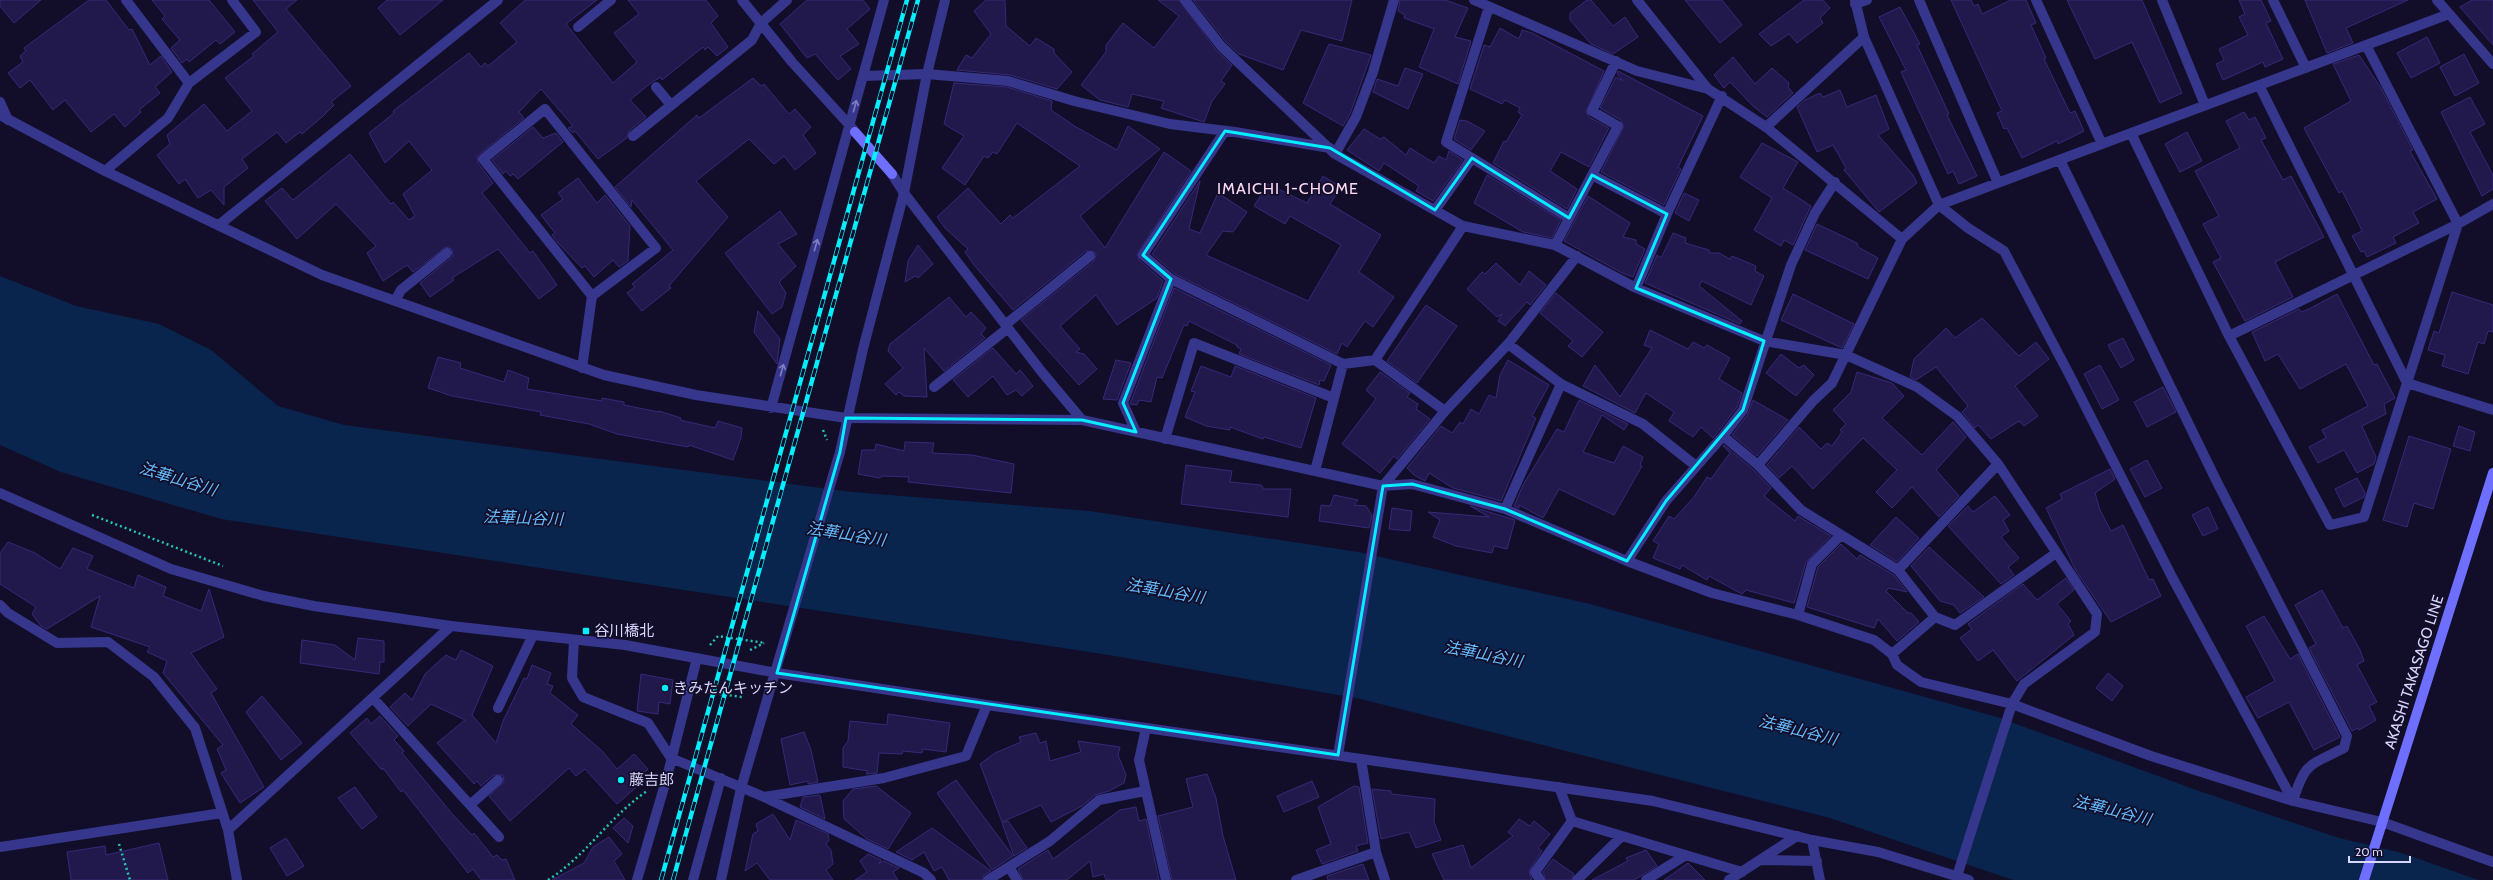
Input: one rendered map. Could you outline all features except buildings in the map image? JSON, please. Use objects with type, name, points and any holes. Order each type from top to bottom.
[{"type":"main road","points":[[852,128],[892,174]]},
{"type":"main road","name":"AKASHI TAKASAGO LINE","points":[[2364,880],[2493,473]]},
{"type":"street","points":[[126,0],[189,83]]},
{"type":"street","points":[[105,171],[168,118],[189,83],[256,32],[232,0]]},
{"type":"street","points":[[219,225],[498,0]]},
{"type":"street","points":[[578,27],[611,0]]},
{"type":"street","points":[[742,0],[792,62],[852,128]]},
{"type":"street","points":[[633,136],[752,40],[761,24],[787,0]]},
{"type":"street","points":[[771,408],[852,128],[863,76],[884,0]]},
{"type":"street","points":[[721,880],[741,788],[840,452],[846,418],[904,193],[927,74],[945,0]]},
{"type":"street","points":[[1185,0],[1221,46],[1332,151],[1463,226],[1555,245],[1636,288],[1764,341],[1846,355],[1917,387],[1957,416],[1998,464],[2097,614],[2095,632],[2024,684],[2012,704],[1957,876]]},
{"type":"street","points":[[1332,151],[1356,117],[1373,72],[1394,0]]},
{"type":"street","points":[[1474,0],[1637,71],[1708,89],[1722,96],[1766,127],[1902,239]]},
{"type":"street","points":[[1637,0],[1708,89]]},
{"type":"street","points":[[1867,0],[1855,2],[1864,37],[1939,205],[1968,228],[2004,251],[2069,374],[2172,577],[2293,801]]},
{"type":"street","points":[[1919,0],[1998,183]]},
{"type":"street","points":[[2036,0],[2102,144]]},
{"type":"street","points":[[2162,0],[2205,106]]},
{"type":"street","points":[[2273,0],[2306,68]]},
{"type":"street","points":[[2437,0],[2493,64]]},
{"type":"street","points":[[1490,7],[1446,142],[1569,218]]},
{"type":"street","points":[[1758,465],[1813,401],[1832,383],[1902,239],[1939,205],[2448,14]]},
{"type":"street","points":[[1766,127],[1864,37]]},
{"type":"street","points":[[2131,133],[2229,336],[2330,525],[2364,518],[2458,224],[2366,45]]},
{"type":"street","points":[[1555,245],[1618,126],[1592,111],[1616,61]]},
{"type":"street","points":[[863,76],[927,74],[1008,80],[1074,101],[1170,124],[1225,131],[1332,151]]},
{"type":"street","points":[[2259,85],[2407,383],[2493,410]]},
{"type":"street","points":[[656,87],[671,105]]},
{"type":"street","points":[[1636,288],[1667,214],[1722,96]]},
{"type":"street","points":[[0,102],[4,117],[105,171],[322,275],[582,368],[696,395],[771,408],[846,418],[1082,420],[1383,486],[1412,484],[1506,509],[1627,561],[1712,593],[1798,615],[1874,640],[1892,654],[1897,665],[1921,682],[2012,704],[2150,756],[2293,801],[2382,822],[2493,862]]},
{"type":"street","points":[[582,368],[592,296],[656,248],[544,109],[483,159],[592,296]]},
{"type":"street","points":[[1225,131],[1143,255],[1171,279],[1343,364],[1374,360],[1445,411]]},
{"type":"street","points":[[1435,210],[1472,158]]},
{"type":"street","points":[[2060,160],[2216,480],[2347,736],[2344,748],[2308,766],[2301,775],[2293,801]]},
{"type":"street","points":[[892,174],[904,193],[1006,327],[1082,420]]},
{"type":"street","points":[[1592,175],[1667,214]]},
{"type":"street","points":[[1627,561],[1666,501],[1723,436],[1743,410],[1764,341],[1791,265],[1815,213],[1834,182]]},
{"type":"street","points":[[2229,336],[2458,224],[2493,204]]},
{"type":"street","points":[[1374,360],[1463,226]]},
{"type":"street","points":[[395,301],[401,290],[447,253]]},
{"type":"street","points":[[934,387],[1090,256]]},
{"type":"street","points":[[1338,756],[1383,486],[1445,411],[1508,344],[1577,256]]},
{"type":"street","points":[[1136,432],[1123,403],[1171,279]]},
{"type":"street","points":[[1165,438],[1194,343],[1334,398]]},
{"type":"street","points":[[1508,344],[1561,384],[1643,424],[1696,466]]},
{"type":"street","points":[[1315,471],[1343,364]]},
{"type":"street","points":[[1506,509],[1561,384]]},
{"type":"street","points":[[1723,436],[1758,465],[1801,510],[1898,570],[1935,617],[1955,625],[2056,553]]},
{"type":"street","points":[[1898,570],[1998,464]]},
{"type":"street","points":[[0,493],[178,571],[264,596],[314,606],[451,626],[625,645],[776,673],[1653,801],[1812,840],[1878,852],[1969,880]]},
{"type":"street","points":[[1798,615],[1812,564],[1841,535]]},
{"type":"street","points":[[0,605],[8,613],[57,643],[108,642],[154,677],[196,728],[228,830],[237,880]]},
{"type":"street","points":[[1892,654],[1935,617]]},
{"type":"street","points":[[228,830],[451,626]]},
{"type":"street","points":[[498,708],[533,635]]},
{"type":"street","points":[[574,640],[572,678],[583,697],[648,722],[670,758],[764,797],[924,873],[930,880]]},
{"type":"street","points":[[637,880],[667,777],[670,758],[697,658]]},
{"type":"street","points":[[373,698],[499,837]]},
{"type":"street","points":[[764,797],[884,778],[966,756],[987,705]]},
{"type":"street","points":[[1146,728],[1139,760],[1144,791],[1166,880]]},
{"type":"street","points":[[1361,759],[1376,852],[1385,880]]},
{"type":"street","points":[[693,880],[721,778]]},
{"type":"street","points":[[470,804],[498,780]]},
{"type":"street","points":[[1559,787],[1572,821]]},
{"type":"street","points":[[988,880],[1050,841],[1099,800],[1144,791]]},
{"type":"street","points":[[0,847],[222,812]]},
{"type":"street","points":[[1572,821],[1742,872]]},
{"type":"street","points":[[1540,880],[1535,872],[1572,821]]},
{"type":"street","points":[[1577,880],[1622,836]]},
{"type":"street","points":[[1729,880],[1797,836]]},
{"type":"street","points":[[1812,840],[1820,880]]},
{"type":"street","points":[[1296,880],[1376,852]]},
{"type":"street","points":[[1646,880],[1686,855]]},
{"type":"street","points":[[1761,860],[1817,861]]},
{"type":"street","points":[[1009,867],[1017,880]]},
{"type":"path","points":[[89,514],[225,567]]},
{"type":"path","points":[[708,650],[711,642],[718,636],[765,643]]},
{"type":"path","points":[[750,650],[770,641]]},
{"type":"path","points":[[548,880],[567,868],[625,806],[667,777]]},
{"type":"path","points":[[115,830],[130,880]]},
{"type":"highlighted area","points":[[1225,131],[1330,148],[1435,210],[1472,158],[1569,218],[1592,175],[1667,214],[1636,288],[1764,341],[1743,410],[1666,501],[1627,561],[1505,509],[1412,484],[1383,486],[1338,755],[777,673],[840,452],[846,418],[1082,420],[1136,432],[1123,403],[1171,279],[1143,255]]},
{"type":"water","name":"法華山谷川","points":[[0,276],[76,306],[159,324],[211,350],[278,406],[344,425],[851,492],[1089,511],[1358,552],[1590,604],[1997,717],[2199,791],[2339,838],[2402,853],[2478,880],[2013,880],[1830,818],[1361,699],[1115,656],[221,519],[61,472],[0,445]]},
{"type":"railway","points":[[661,880],[907,0]]},
{"type":"railway","points":[[673,880],[918,0]]},
{"type":"place","name":"谷川橋北","points":[[586,631]]},
{"type":"place","name":"きみたんキッチン","points":[[665,688]]},
{"type":"place","name":"藤吉郎","points":[[621,780]]},
{"type":"district","name":"IMAICHI 1-CHOME","points":[[1288,188]]}]
